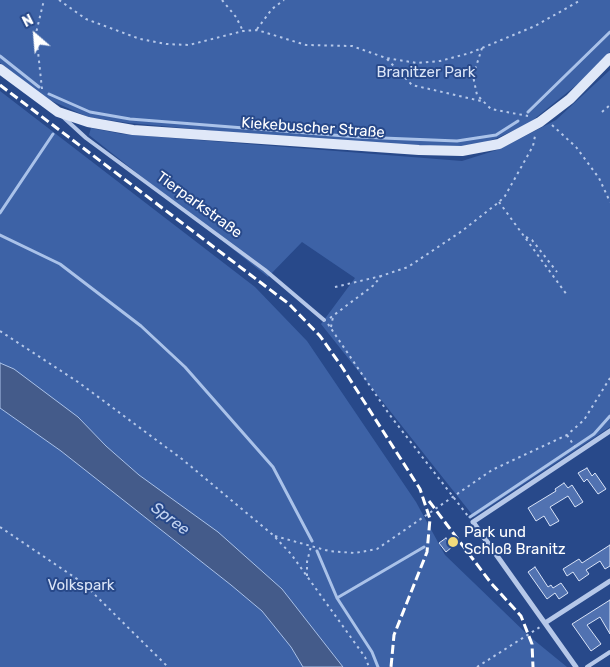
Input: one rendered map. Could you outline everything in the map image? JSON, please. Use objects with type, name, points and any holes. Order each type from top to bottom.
[{"type":"street","name":"Kiekebuscher Straße","points":[[0,68],[58,112],[88,122],[133,130],[419,150],[462,151],[499,144],[540,122],[570,99],[610,58]]},
{"type":"street","points":[[576,667],[473,522],[610,432]]},
{"type":"street","points":[[545,623],[610,581]]},
{"type":"lane","name":"Tierparkstraße","points":[[58,112],[70,126],[266,270],[324,320]]},
{"type":"lane","points":[[587,667],[610,652]]},
{"type":"path","points":[[41,100],[42,90],[36,33],[44,0]]},
{"type":"path","points":[[59,0],[86,18],[140,39],[166,44],[189,45],[243,31],[257,30],[306,44],[352,46],[386,58],[416,63],[440,61],[470,53],[535,26],[581,0]]},
{"type":"path","points":[[222,0],[236,16],[243,31]]},
{"type":"path","points":[[257,30],[272,8],[284,0]]},
{"type":"path","points":[[483,46],[478,56],[473,76],[476,95],[491,109],[528,116]]},
{"type":"path","points":[[386,58],[412,85],[481,101]]},
{"type":"path","points":[[602,112],[610,105]]},
{"type":"path","points":[[547,123],[576,147],[598,178],[610,202]]},
{"type":"path","points":[[335,287],[381,276],[408,267],[462,231],[505,196],[533,146],[535,132]]},
{"type":"path","points":[[498,202],[567,295]]},
{"type":"path","points":[[524,236],[532,240],[557,272]]},
{"type":"path","points":[[381,276],[374,285],[333,317],[324,320],[389,414],[473,522]]},
{"type":"path","points":[[331,328],[333,317]]},
{"type":"path","points":[[0,331],[78,382],[174,453],[273,535],[291,554],[365,657],[369,667]]},
{"type":"path","points":[[273,535],[329,551],[355,553],[377,549],[433,513],[452,497],[492,470],[567,434],[584,420],[610,378]]},
{"type":"path","points":[[567,434],[573,444]]},
{"type":"path","points":[[0,527],[83,583],[168,667]]},
{"type":"path","points":[[307,576],[306,562],[311,546]]},
{"type":"path","points":[[476,667],[545,623]]},
{"type":"green space","name":"Branitzer Park","points":[[0,0],[610,0],[610,52],[579,83],[528,124],[479,144],[460,147],[409,146],[238,133],[129,123],[88,117],[45,98],[0,63]]},
{"type":"green space","points":[[610,70],[610,427],[474,517],[321,324],[355,278],[302,242],[268,277],[89,135],[91,128],[122,134],[462,161],[500,149],[556,120]]},
{"type":"green space","points":[[0,91],[255,287],[307,341],[416,502],[445,555],[529,636],[567,667],[343,667],[282,589],[139,475],[106,446],[78,417],[0,363]]},
{"type":"green space","name":"Volkspark","points":[[0,408],[61,451],[262,611],[291,647],[303,667],[0,667]]},
{"type":"water","name":"Spree","points":[[0,363],[14,369],[78,417],[106,446],[139,475],[218,532],[282,589],[343,667],[303,667],[291,647],[262,611],[61,451],[0,408]]},
{"type":"building","points":[[587,468],[592,476],[595,473],[606,489],[598,494],[587,479],[584,482],[578,473]]},
{"type":"building","points":[[564,483],[568,488],[572,485],[583,502],[575,507],[568,496],[550,507],[559,521],[550,526],[544,516],[536,521],[528,508],[556,491],[555,489]]},
{"type":"building","points":[[446,538],[452,547],[446,552],[439,543]]},
{"type":"building","points":[[610,545],[610,566],[605,569],[600,561],[586,570],[589,574],[579,581],[573,572],[567,576],[563,569],[579,559],[582,563]]},
{"type":"building","points":[[535,567],[548,587],[551,585],[553,588],[561,583],[568,593],[559,599],[555,593],[547,599],[528,572]]},
{"type":"building","points":[[610,600],[610,634],[600,617],[587,625],[601,644],[591,651],[572,624]]},
{"type":"waterway","points":[[528,112],[610,32]]},
{"type":"waterway","points":[[0,56],[39,87]]},
{"type":"waterway","points":[[49,94],[90,112],[130,119],[358,137],[457,141],[496,135],[518,121]]},
{"type":"waterway","points":[[0,213],[53,134]]},
{"type":"waterway","points":[[0,235],[60,264],[141,326],[185,367],[273,467],[312,541]]},
{"type":"waterway","points":[[470,517],[594,434],[610,416]]},
{"type":"waterway","points":[[337,598],[424,547]]},
{"type":"waterway","points":[[317,551],[337,598],[372,652],[378,667]]},
{"type":"railway","points":[[0,85],[289,304],[320,336],[342,367],[420,489],[430,519],[427,552],[394,635],[391,667]]},
{"type":"railway","points":[[429,501],[491,583],[521,616],[532,644],[533,667]]},
{"type":"place","name":"Park und Schloß Branitz","points":[[453,542]]}]
